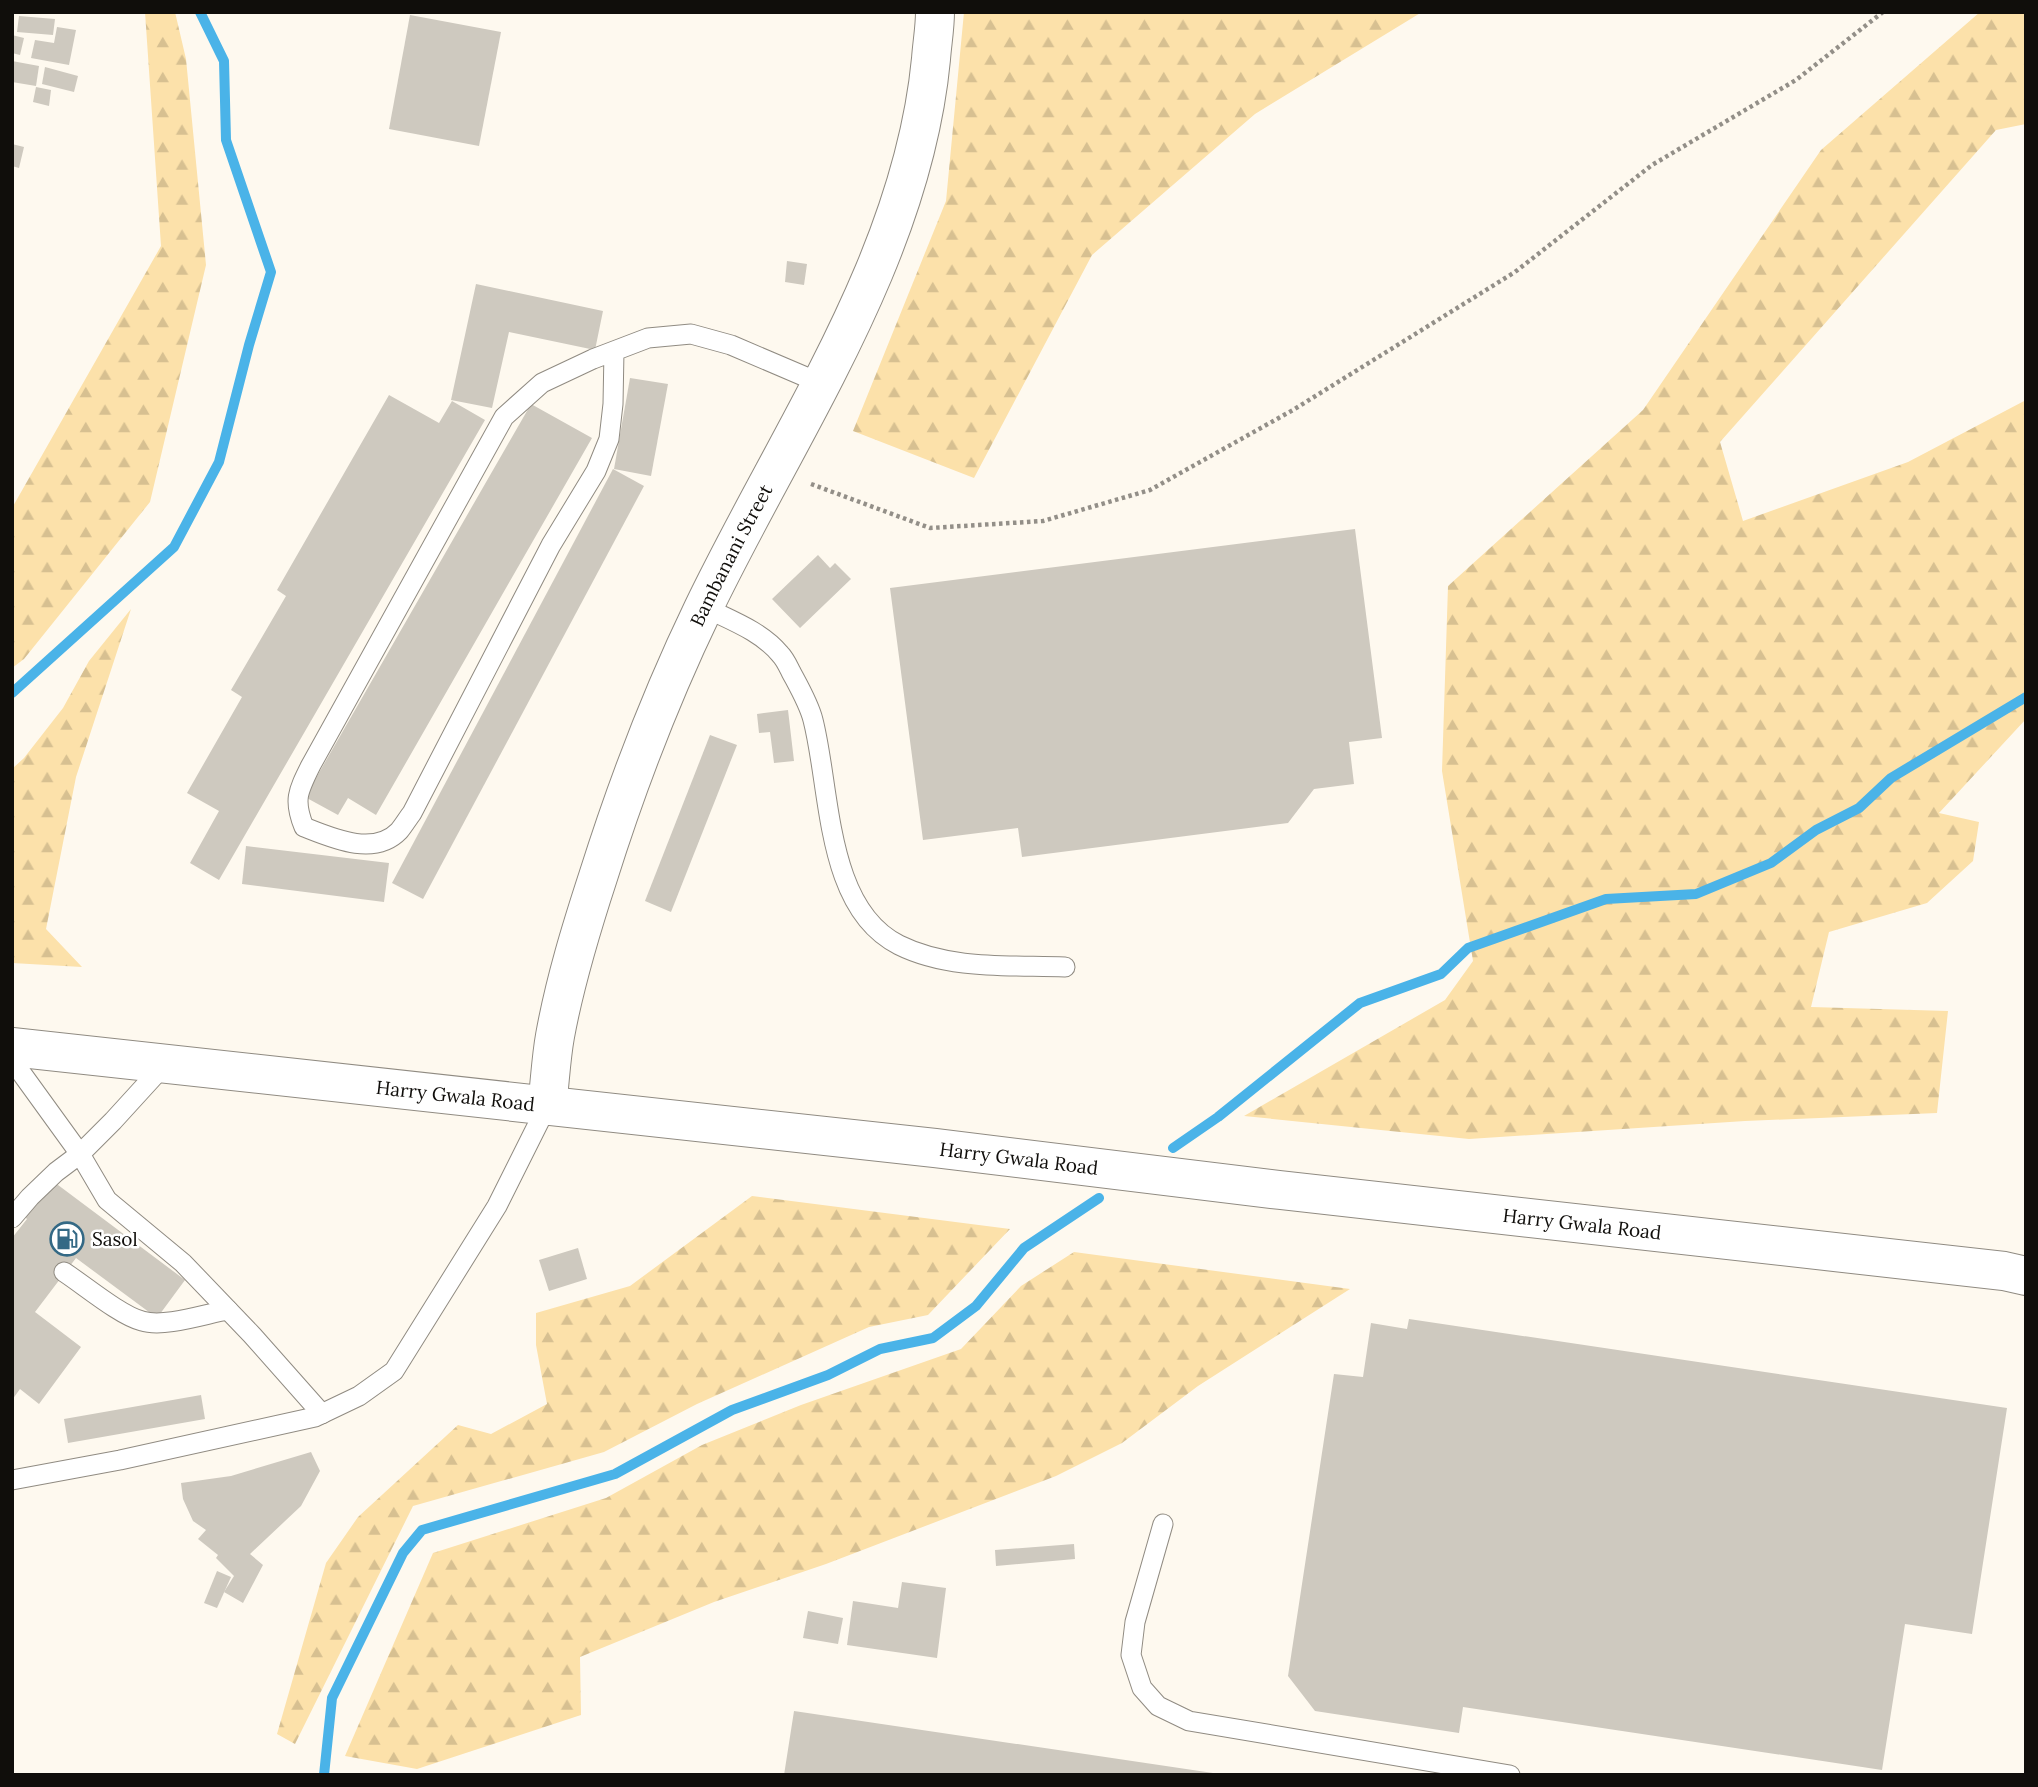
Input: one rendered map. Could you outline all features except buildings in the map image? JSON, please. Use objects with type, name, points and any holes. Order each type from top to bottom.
[{"type":"main road","name":"Bambanani Street","points":[[547,1105],[555,1038],[573,956],[624,793],[656,709],[704,607],[820,383],[882,253],[911,171],[927,101],[934,12]]},
{"type":"main road","name":"Harry Gwala Road","points":[[12,1047],[935,1148],[1280,1191],[2004,1271],[2026,1276]]},
{"type":"lane","points":[[614,351],[610,439],[551,545],[412,813],[397,833],[376,843],[344,843],[304,827],[297,808],[299,790],[311,765],[504,418],[542,383],[614,351],[648,338],[691,334],[731,345],[820,383]]},
{"type":"lane","points":[[704,607],[752,631],[780,654],[799,686],[813,718],[838,855],[849,891],[869,925],[898,945],[947,962],[1065,967]]},
{"type":"lane","points":[[12,1060],[80,1154],[107,1200],[150,1245],[183,1263],[323,1414]]},
{"type":"lane","points":[[14,1227],[55,1172],[80,1154],[164,1064]]},
{"type":"lane","points":[[12,1480],[120,1460],[323,1414],[359,1396],[394,1371],[497,1206],[547,1105]]},
{"type":"lane","points":[[65,1272],[112,1294],[129,1316],[145,1322],[164,1322],[228,1310]]},
{"type":"lane","points":[[1163,1524],[1135,1622],[1131,1655],[1142,1688],[1158,1706],[1189,1721],[1510,1775]]},
{"type":"path","points":[[774,470],[930,528],[1043,521],[1150,490],[1293,410],[1515,272],[1652,165],[1796,80],[1883,12]]},
{"type":"green space","points":[[145,12],[175,12],[186,59],[206,265],[150,502],[24,659],[12,668],[12,508],[161,246]]},
{"type":"green space","points":[[964,12],[1422,12],[1255,114],[1092,255],[974,478],[853,431],[946,201]]},
{"type":"green space","points":[[1980,12],[2026,12],[2026,124],[1996,130],[1720,442],[1743,521],[1908,462],[2026,400],[2026,719],[1939,813],[1979,822],[1973,861],[1927,903],[1829,932],[1811,1007],[1948,1011],[1937,1113],[1745,1121],[1469,1139],[1244,1116],[1445,1000],[1473,961],[1442,771],[1448,586],[1643,410],[1821,150]]},
{"type":"green space","points":[[131,609],[76,777],[46,929],[82,967],[12,963],[12,769],[24,758],[63,708],[89,661]]},
{"type":"green space","points":[[752,1196],[1010,1229],[928,1315],[869,1327],[697,1404],[604,1452],[413,1506],[295,1744],[277,1734],[326,1563],[358,1517],[458,1425],[491,1434],[547,1404],[536,1345],[536,1313],[630,1286]]},
{"type":"green space","points":[[1074,1252],[1350,1289],[1198,1386],[1122,1443],[1056,1476],[826,1564],[714,1602],[580,1657],[581,1715],[417,1769],[345,1756],[433,1553],[606,1498],[702,1445],[801,1405],[961,1349],[1021,1286]]},
{"type":"waterway","points":[[12,693],[174,547],[219,462],[271,272],[226,140],[224,61],[200,12]]},
{"type":"waterway","points":[[1173,1148],[1218,1117],[1360,1003],[1441,974],[1468,948],[1606,899],[1696,894],[1771,863],[1816,830],[1859,808],[1891,778],[2026,697]]},
{"type":"waterway","points":[[324,1775],[332,1698],[403,1553],[422,1530],[615,1474],[732,1410],[828,1375],[880,1349],[933,1338],[976,1306],[1024,1248],[1099,1198]]},
{"type":"place","name":"Sasol","points":[[67,1239]]}]
